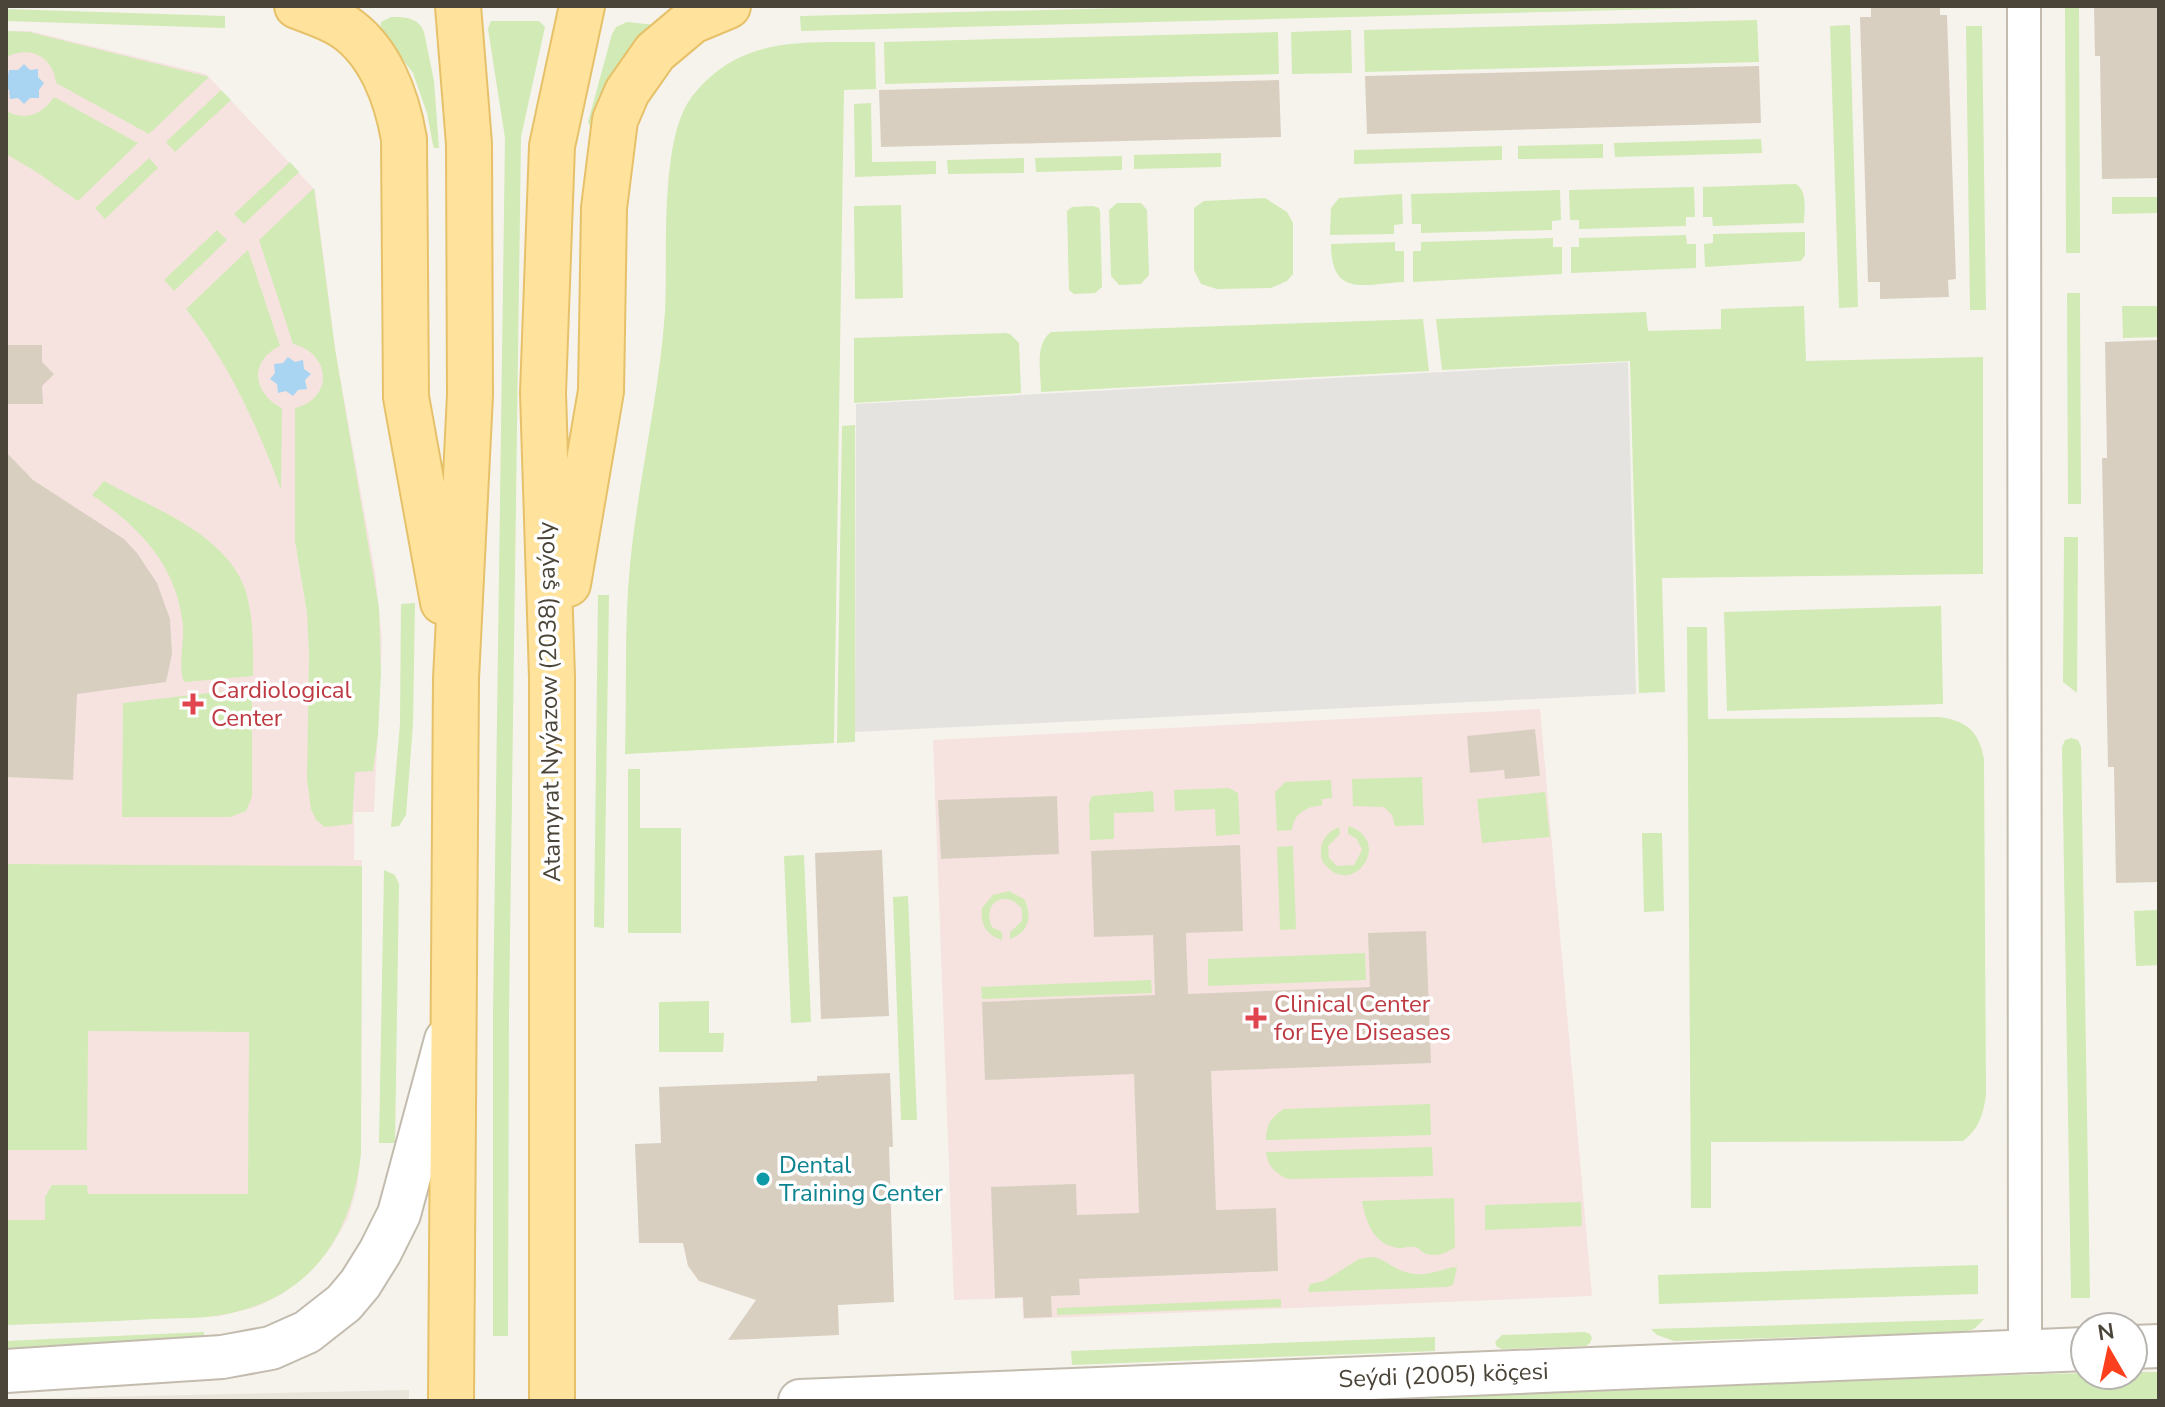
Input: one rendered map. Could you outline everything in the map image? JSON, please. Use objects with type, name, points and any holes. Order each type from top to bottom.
[{"type":"main road","points":[[297,6],[345,27],[364,47],[388,81],[399,114],[404,139],[406,397],[456,679]]},
{"type":"main road","points":[[451,1401],[456,679],[470,395],[469,144],[458,6]]},
{"type":"main road","name":"Atamyrat Nyýazow (2038) şaýoly","points":[[552,1401],[552,677],[543,393],[552,146],[582,6]]},
{"type":"main road","points":[[552,677],[601,391],[604,208],[615,120],[627,92],[655,52],[692,21],[728,6]]},
{"type":"street","points":[[2024,6],[2025,1351]]},
{"type":"street","points":[[6,1371],[222,1357],[271,1348],[307,1332],[344,1303],[380,1252],[399,1214],[452,1020]]},
{"type":"street","name":"Seýdi (2005) köçesi","points":[[800,1401],[2069,1350]]},
{"type":"shaded area","name":"Cardiological Center","points":[[6,31],[30,31],[206,74],[315,190],[335,349],[375,571],[382,640],[374,812],[354,812],[354,860],[362,860],[361,1153],[357,1187],[348,1218],[331,1247],[309,1273],[282,1294],[256,1307],[220,1316],[6,1325]]},
{"type":"shaded area","points":[[1628,362],[1636,694],[855,732],[856,404]]},
{"type":"shaded area","name":"Clinical Center for Eye Diseases","points":[[1540,709],[1592,1296],[1023,1319],[1022,1298],[954,1300],[933,740]]},
{"type":"shaded area","points":[[409,1390],[409,1401],[6,1401],[6,1399]]},
{"type":"green space","points":[[1204,6],[1780,6],[801,31],[800,16]]},
{"type":"green space","points":[[2065,6],[2079,6],[2080,253],[2066,253]]},
{"type":"green space","points":[[6,9],[225,16],[225,28],[6,21]]},
{"type":"green space","points":[[391,17],[415,21],[424,32],[434,81],[439,148],[434,148],[427,113],[413,73],[380,29],[381,22]]},
{"type":"green space","points":[[1757,20],[1759,62],[1365,72],[1364,30]]},
{"type":"green space","points":[[491,21],[539,21],[545,27],[521,137],[509,1013],[508,1336],[493,1336],[493,1013],[505,138],[488,29]]},
{"type":"green space","points":[[627,22],[656,25],[590,126],[588,122],[612,34],[616,27]]},
{"type":"green space","points":[[1850,25],[1858,307],[1839,308],[1830,26]]},
{"type":"green space","points":[[1966,26],[1982,26],[1986,310],[1970,310]]},
{"type":"green space","points":[[1351,30],[1352,73],[1292,74],[1291,32]]},
{"type":"green space","points":[[6,31],[29,32],[209,77],[149,134],[56,83],[50,66],[39,55],[24,52],[6,57]]},
{"type":"green space","points":[[1278,32],[1279,74],[885,84],[884,42]]},
{"type":"green space","points":[[875,42],[876,89],[844,90],[834,743],[625,754],[630,565],[662,344],[667,200],[674,142],[681,117],[691,98],[710,77],[730,62],[752,52],[798,43]]},
{"type":"green space","points":[[221,90],[231,100],[175,152],[166,142]]},
{"type":"green space","points":[[54,97],[138,143],[78,201],[6,154],[6,111],[27,116],[39,112]]},
{"type":"green space","points":[[871,103],[872,162],[936,161],[936,174],[855,177],[854,104]]},
{"type":"green space","points":[[1761,139],[1762,153],[1615,157],[1614,143]]},
{"type":"green space","points":[[1603,144],[1603,158],[1518,159],[1518,146]]},
{"type":"green space","points":[[1502,146],[1502,160],[1354,164],[1354,150]]},
{"type":"green space","points":[[1221,153],[1221,167],[1134,169],[1134,155]]},
{"type":"green space","points":[[1122,156],[1122,170],[1036,172],[1035,158]]},
{"type":"green space","points":[[149,158],[158,168],[105,219],[95,208]]},
{"type":"green space","points":[[1024,158],[1024,173],[948,174],[947,160]]},
{"type":"green space","points":[[290,162],[299,172],[244,224],[234,214]]},
{"type":"green space","points":[[1796,184],[1804,196],[1804,223],[1713,226],[1712,217],[1703,217],[1703,187]]},
{"type":"green space","points":[[1694,187],[1695,217],[1686,217],[1686,226],[1579,229],[1579,220],[1570,220],[1569,190]]},
{"type":"green space","points":[[314,188],[335,349],[379,608],[381,672],[373,771],[355,772],[352,824],[325,827],[316,820],[311,809],[307,779],[307,613],[295,541],[295,408],[308,403],[316,395],[322,386],[323,376],[315,357],[293,344],[259,240]]},
{"type":"green space","points":[[1560,190],[1561,220],[1552,221],[1552,230],[1421,233],[1421,224],[1412,224],[1411,194]]},
{"type":"green space","points":[[1402,194],[1403,224],[1394,225],[1394,234],[1330,235],[1331,208],[1339,198]]},
{"type":"green space","points":[[2112,197],[2159,197],[2159,213],[2112,214]]},
{"type":"green space","points":[[1265,198],[1287,212],[1293,223],[1293,274],[1287,281],[1271,288],[1217,289],[1201,284],[1194,270],[1194,208],[1204,201]]},
{"type":"green space","points":[[1117,203],[1141,203],[1147,210],[1149,275],[1141,284],[1119,285],[1111,276],[1109,210]]},
{"type":"green space","points":[[901,205],[903,298],[855,299],[854,206]]},
{"type":"green space","points":[[1093,206],[1100,212],[1102,287],[1095,293],[1074,294],[1069,290],[1067,211],[1072,207]]},
{"type":"green space","points":[[217,230],[227,240],[174,291],[164,280]]},
{"type":"green space","points":[[1805,232],[1805,255],[1801,261],[1705,267],[1704,244],[1713,243],[1713,234]]},
{"type":"green space","points":[[1686,235],[1687,244],[1696,244],[1696,268],[1571,273],[1571,247],[1579,247],[1579,238]]},
{"type":"green space","points":[[1553,238],[1553,247],[1562,247],[1562,274],[1413,282],[1413,251],[1421,251],[1421,242]]},
{"type":"green space","points":[[1395,242],[1395,251],[1404,251],[1404,282],[1352,284],[1337,273],[1332,261],[1331,244]]},
{"type":"green space","points":[[248,250],[280,346],[263,360],[258,377],[265,395],[282,408],[281,490],[241,396],[216,351],[186,309]]},
{"type":"green space","points":[[2067,293],[2080,293],[2081,504],[2068,504]]},
{"type":"green space","points":[[1804,306],[1806,361],[1983,357],[1983,574],[1662,578],[1665,692],[1639,693],[1630,361],[1442,370],[1436,319],[1646,312],[1648,331],[1721,329],[1721,309]]},
{"type":"green space","points":[[2122,306],[2159,306],[2159,337],[2123,338]]},
{"type":"green space","points":[[1423,319],[1429,371],[1041,392],[1040,351],[1051,332]]},
{"type":"green space","points":[[1005,333],[1019,343],[1021,393],[854,403],[854,338]]},
{"type":"green space","points":[[855,425],[855,742],[837,743],[842,426]]},
{"type":"green space","points":[[104,481],[185,524],[221,552],[235,569],[245,589],[250,610],[253,676],[184,682],[181,662],[183,627],[173,586],[165,567],[141,535],[92,495]]},
{"type":"green space","points":[[2064,537],[2078,537],[2077,693],[2063,682]]},
{"type":"green space","points":[[598,595],[609,595],[604,928],[594,927]]},
{"type":"green space","points":[[415,603],[413,724],[406,815],[399,826],[391,827],[400,724],[401,604]]},
{"type":"green space","points":[[1941,606],[1943,704],[1727,711],[1724,612]]},
{"type":"green space","points":[[1687,627],[1707,627],[1708,719],[1939,717],[1964,725],[1979,741],[1984,759],[1986,1094],[1980,1120],[1963,1141],[1711,1142],[1711,1208],[1691,1208]]},
{"type":"green space","points":[[252,688],[252,797],[246,811],[230,817],[122,817],[123,703]]},
{"type":"green space","points":[[2065,740],[2078,740],[2081,747],[2090,1298],[2071,1298],[2062,747]]},
{"type":"green space","points":[[628,769],[640,769],[640,828],[681,828],[681,933],[628,933]]},
{"type":"green space","points":[[1422,777],[1424,825],[1395,826],[1392,815],[1384,807],[1353,806],[1352,779]]},
{"type":"green space","points":[[1331,780],[1332,798],[1322,799],[1322,805],[1302,812],[1295,819],[1292,830],[1277,831],[1275,792],[1285,782]]},
{"type":"green space","points":[[1229,788],[1238,793],[1240,834],[1216,836],[1215,809],[1175,811],[1174,790]]},
{"type":"green space","points":[[1153,791],[1154,812],[1114,813],[1114,839],[1090,840],[1089,803],[1092,796]]},
{"type":"green space","points":[[1545,792],[1550,837],[1482,843],[1477,799]]},
{"type":"green space","points":[[1348,826],[1362,833],[1368,843],[1368,854],[1356,872],[1345,875],[1334,872],[1322,861],[1321,850],[1326,836],[1339,827],[1340,834],[1328,846],[1329,858],[1337,866],[1354,865],[1362,850],[1357,839],[1348,834]]},
{"type":"green space","points":[[1642,833],[1662,833],[1664,911],[1644,912]]},
{"type":"green space","points":[[1293,846],[1296,929],[1280,930],[1277,847]]},
{"type":"green space","points":[[804,855],[811,1022],[791,1023],[784,856]]},
{"type":"green space","points":[[6,864],[362,866],[361,1153],[348,1212],[336,1238],[302,1280],[252,1307],[221,1315],[6,1325],[6,1220],[45,1220],[45,1197],[52,1185],[87,1185],[88,1194],[248,1194],[249,1032],[88,1031],[87,1150],[6,1150]]},
{"type":"green space","points":[[384,870],[395,875],[399,884],[395,1143],[379,1143]]},
{"type":"green space","points":[[1009,891],[1024,899],[1029,917],[1025,928],[1010,939],[1010,932],[1022,921],[1022,909],[1016,903],[1003,899],[992,905],[989,918],[992,927],[1002,932],[1002,940],[985,928],[982,908],[993,895]]},
{"type":"green space","points":[[908,896],[917,1120],[901,1120],[893,897]]},
{"type":"green space","points":[[2159,910],[2159,965],[2136,966],[2134,911]]},
{"type":"green space","points":[[1365,953],[1366,980],[1208,986],[1208,959]]},
{"type":"green space","points":[[1151,980],[1152,993],[982,999],[981,987]]},
{"type":"green space","points":[[709,1001],[709,1033],[724,1033],[723,1052],[659,1052],[659,1002]]},
{"type":"green space","points":[[1430,1104],[1431,1135],[1266,1140],[1270,1122],[1284,1109]]},
{"type":"green space","points":[[1432,1147],[1433,1176],[1288,1179],[1273,1169],[1266,1152]]},
{"type":"green space","points":[[1454,1198],[1455,1247],[1437,1255],[1424,1253],[1416,1247],[1400,1248],[1384,1243],[1369,1225],[1362,1201]]},
{"type":"green space","points":[[1581,1202],[1582,1226],[1485,1230],[1485,1205]]},
{"type":"green space","points":[[1370,1257],[1417,1274],[1457,1268],[1453,1285],[1447,1287],[1308,1290],[1310,1284],[1324,1281],[1359,1259]]},
{"type":"green space","points":[[1978,1265],[1978,1294],[1659,1304],[1658,1275]]},
{"type":"green space","points":[[1281,1299],[1281,1307],[1057,1315],[1057,1308]]},
{"type":"green space","points":[[1984,1319],[1974,1329],[1964,1332],[1674,1341],[1657,1335],[1651,1329]]},
{"type":"green space","points":[[204,1332],[204,1340],[6,1349],[6,1341]]},
{"type":"green space","points":[[1585,1332],[1592,1338],[1586,1346],[1502,1349],[1495,1342],[1502,1335]]},
{"type":"green space","points":[[1435,1337],[1435,1351],[1072,1365],[1071,1351]]},
{"type":"green space","points":[[2149,1372],[2159,1372],[2159,1401],[1128,1401],[2069,1373],[2069,1391],[2149,1391]]},
{"type":"water","points":[[24,64],[30,70],[38,69],[38,77],[44,83],[39,90],[39,98],[30,98],[24,104],[18,98],[10,99],[6,87],[9,70],[18,70]]},
{"type":"water","points":[[288,357],[295,362],[303,360],[304,369],[311,374],[305,380],[307,389],[298,390],[293,396],[286,391],[278,393],[277,384],[270,379],[275,373],[274,364],[283,363]]},
{"type":"building","points":[[1871,6],[1940,6],[1940,15],[1947,15],[1956,279],[1948,280],[1949,297],[1880,299],[1880,282],[1868,282],[1860,17],[1871,17]]},
{"type":"building","points":[[2094,6],[2159,6],[2159,178],[2102,179],[2100,56],[2095,56]]},
{"type":"building","points":[[1759,66],[1761,123],[1367,134],[1365,76]]},
{"type":"building","points":[[1279,80],[1281,137],[881,147],[879,90]]},
{"type":"building","points":[[2159,340],[2159,882],[2116,883],[2114,767],[2108,767],[2102,458],[2107,458],[2105,342]]},
{"type":"building","points":[[6,345],[42,345],[42,362],[54,374],[42,386],[43,404],[6,404]]},
{"type":"building","points":[[6,452],[33,480],[124,539],[157,583],[170,619],[172,654],[166,682],[77,694],[73,780],[6,777]]},
{"type":"building","points":[[1535,729],[1540,776],[1505,779],[1504,770],[1470,773],[1467,736]]},
{"type":"building","points":[[1057,796],[1059,854],[941,859],[938,800]]},
{"type":"building","points":[[1240,845],[1243,931],[1186,933],[1188,994],[1370,987],[1368,933],[1426,931],[1431,1063],[1211,1071],[1216,1210],[1276,1208],[1278,1271],[1079,1279],[1080,1295],[1051,1296],[1052,1317],[1024,1318],[1023,1297],[995,1298],[991,1187],[1076,1184],[1077,1215],[1139,1213],[1134,1074],[985,1080],[982,1002],[1155,995],[1153,935],[1094,937],[1091,851]]},
{"type":"building","points":[[882,850],[889,1016],[821,1019],[815,853]]},
{"type":"building","name":"Dental Training Center","points":[[890,1073],[894,1302],[838,1305],[839,1335],[728,1340],[756,1300],[699,1281],[688,1266],[683,1243],[639,1243],[635,1144],[661,1143],[659,1087],[817,1081],[817,1076]]},
{"type":"place","name":"Cardiological Center","points":[[193,704]]},
{"type":"place","name":"Clinical Center for Eye Diseases","points":[[1256,1018]]},
{"type":"place","name":"Dental Training Center","points":[[763,1179]]}]
